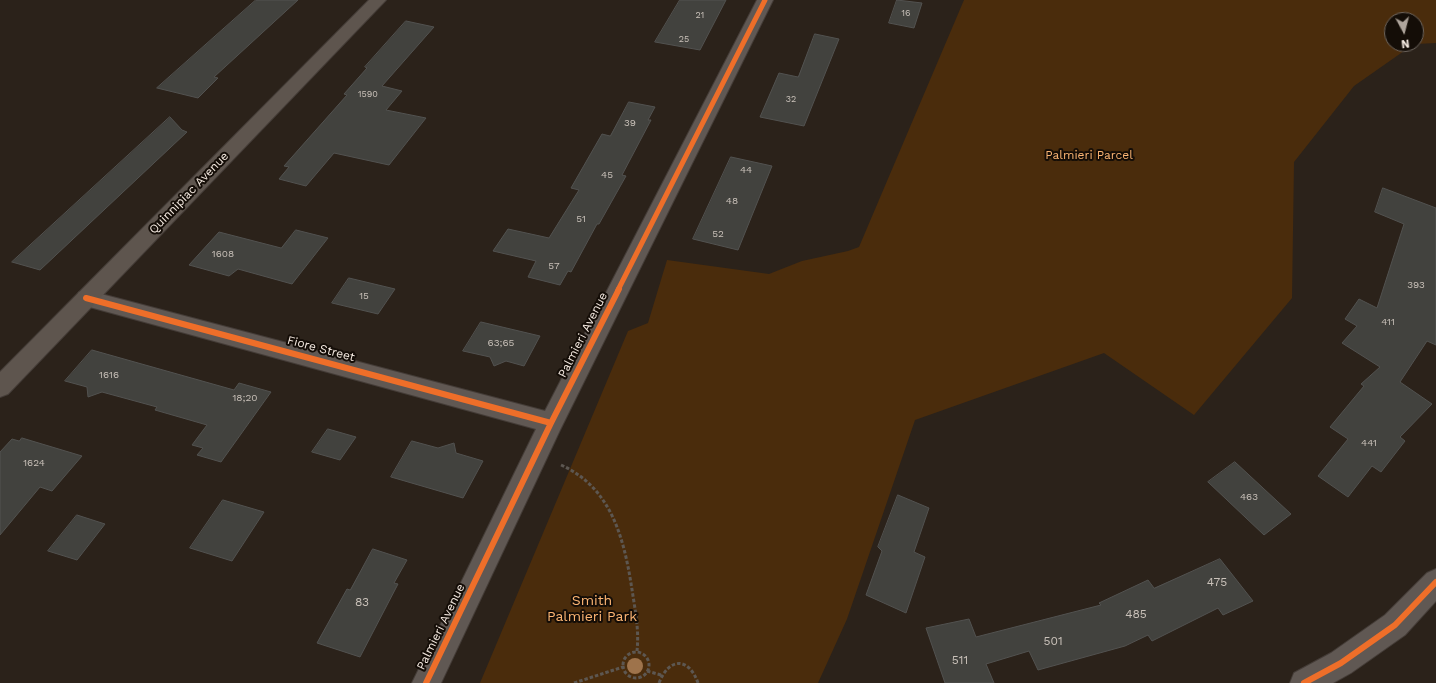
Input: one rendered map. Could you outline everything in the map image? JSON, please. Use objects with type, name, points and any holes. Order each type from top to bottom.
[{"type":"main road","name":"Quinnipiac Avenue","points":[[0,387],[378,0]]},
{"type":"street","name":"Palmieri Avenue","points":[[426,683],[551,423],[765,0]]},
{"type":"street","name":"Fiore Street","points":[[86,298],[551,423]]},
{"type":"street","points":[[1304,683],[1341,663],[1395,625],[1436,582]]},
{"type":"path","points":[[560,464],[579,474],[602,498],[616,520],[629,563],[639,634],[638,651]]},
{"type":"path","points":[[638,651],[645,654],[649,662],[647,671],[641,677],[631,678],[624,673],[623,663],[625,656],[631,652],[638,651]]},
{"type":"path","points":[[659,683],[661,675],[668,666],[678,662],[688,665],[696,673],[698,683]]},
{"type":"path","points":[[574,683],[623,667]]},
{"type":"path","points":[[647,671],[661,675]]},
{"type":"green space","name":"Palmieri Parcel","points":[[964,0],[1436,0],[1436,43],[1424,44],[1424,12],[1384,12],[1384,52],[1403,52],[1354,86],[1294,162],[1292,298],[1194,415],[1104,353],[915,420],[847,619],[818,683],[480,683],[628,331],[648,323],[667,260],[769,274],[802,261],[848,251],[859,247]]},
{"type":"building","points":[[256,0],[298,0],[214,77],[218,78],[198,98],[157,88]]},
{"type":"building","points":[[680,0],[726,0],[700,50],[655,42]]},
{"type":"building","points":[[897,0],[922,3],[914,28],[889,23]]},
{"type":"building","points":[[406,21],[434,27],[382,86],[402,91],[386,110],[426,118],[389,165],[334,153],[306,186],[279,179],[289,167],[284,166],[347,95],[344,94],[367,68],[365,67]]},
{"type":"building","points":[[815,34],[839,39],[804,126],[760,117],[779,73],[798,77]]},
{"type":"building","points":[[629,102],[655,107],[648,120],[651,120],[622,175],[626,176],[599,224],[597,224],[571,272],[568,271],[560,285],[528,277],[536,261],[493,251],[508,229],[549,238],[579,190],[571,188],[602,134],[610,136]]},
{"type":"building","points":[[170,117],[182,130],[187,132],[40,270],[12,262]]},
{"type":"building","points":[[731,157],[772,166],[738,250],[693,239]]},
{"type":"building","points":[[1383,188],[1436,208],[1436,345],[1427,341],[1400,382],[1432,404],[1400,437],[1405,441],[1381,472],[1372,466],[1348,497],[1318,476],[1348,439],[1330,427],[1364,386],[1361,384],[1380,367],[1342,343],[1357,326],[1345,319],[1359,299],[1377,308],[1404,224],[1375,212]]},
{"type":"building","points":[[296,230],[328,238],[292,284],[238,269],[229,276],[189,265],[219,232],[281,248]]},
{"type":"building","points":[[349,278],[395,289],[378,314],[332,303]]},
{"type":"building","points":[[481,322],[540,336],[524,366],[506,361],[494,366],[490,357],[463,351]]},
{"type":"building","points":[[92,350],[234,390],[239,383],[271,392],[221,462],[197,455],[203,448],[192,445],[207,425],[155,410],[157,407],[102,392],[88,397],[87,387],[65,381]]},
{"type":"building","points":[[328,429],[356,437],[340,460],[312,452]]},
{"type":"building","points":[[22,438],[82,456],[52,491],[40,487],[0,535],[0,452],[12,439],[19,441]]},
{"type":"building","points":[[412,441],[438,448],[454,443],[456,453],[483,461],[463,498],[391,477]]},
{"type":"building","points":[[1235,462],[1291,514],[1264,535],[1208,482]]},
{"type":"building","points":[[898,495],[929,508],[914,552],[925,557],[906,613],[866,595],[882,551],[878,547]]},
{"type":"building","points":[[223,500],[264,512],[232,561],[190,548]]},
{"type":"building","points":[[77,515],[105,524],[77,560],[48,551]]},
{"type":"building","points":[[373,549],[407,560],[394,583],[398,584],[360,657],[317,643],[347,589],[350,590]]},
{"type":"building","points":[[1220,559],[1253,601],[1223,615],[1218,608],[1152,641],[1148,635],[1125,646],[1038,670],[1029,651],[986,664],[994,683],[945,683],[926,628],[969,619],[976,637],[1101,605],[1099,603],[1148,580],[1154,588]]},
{"type":"cycle path","points":[[426,683],[551,423],[765,0]]},
{"type":"cycle path","points":[[86,298],[551,423]]},
{"type":"cycle path","points":[[1304,683],[1341,663],[1395,625],[1436,582]]},
{"type":"park label","name":"Smith Palmieri Park","points":[[592,610]]}]
